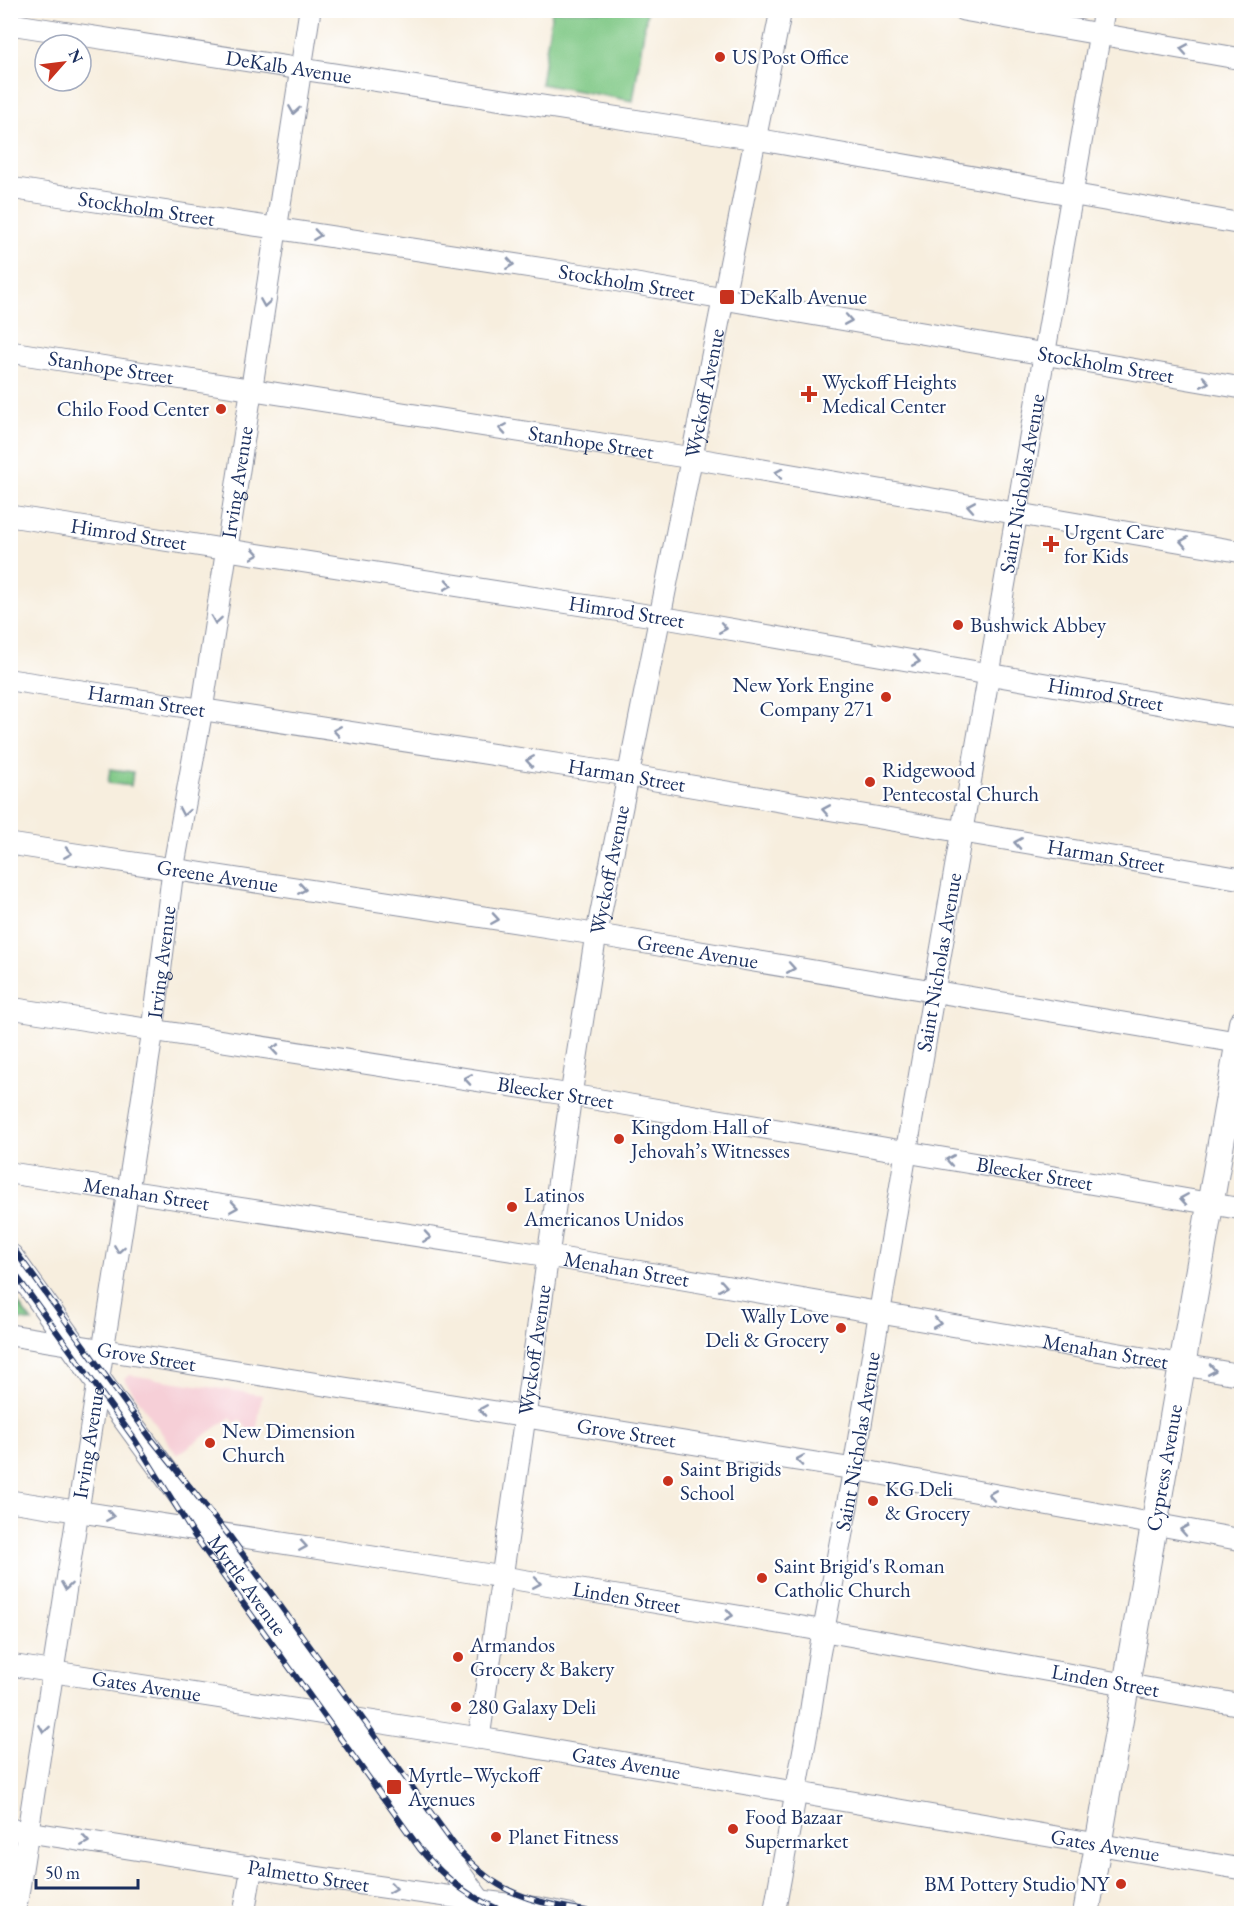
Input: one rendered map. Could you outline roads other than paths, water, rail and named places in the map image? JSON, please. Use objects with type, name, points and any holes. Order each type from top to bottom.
[{"type":"main road","name":"Cypress Avenue","points":[[1086,1914],[1240,1036]]},
{"type":"main road","name":"Myrtle Avenue","points":[[10,1257],[343,1718],[466,1900]]},
{"type":"street","name":"Irving Avenue","points":[[15,1914],[19,1831],[53,1672],[153,1030],[173,870],[202,710],[309,10]]},
{"type":"street","name":"Wyckoff Avenue","points":[[479,1738],[596,935],[781,10]]},
{"type":"street","points":[[963,10],[1242,59]]},
{"type":"street","name":"Saint Nicholas Avenue","points":[[774,1914],[854,1469],[906,1153],[1104,10]]},
{"type":"street","name":"DeKalb Avenue","points":[[10,24],[756,139],[1242,224]]},
{"type":"street","name":"Stockholm Street","points":[[10,188],[584,275],[1242,388]]},
{"type":"street","name":"Stanhope Street","points":[[10,352],[692,458],[1242,552]]},
{"type":"street","name":"Himrod Street","points":[[10,516],[660,617],[1242,718]]},
{"type":"street","name":"Harman Street","points":[[10,680],[628,776],[1242,879]]},
{"type":"street","name":"Greene Avenue","points":[[10,844],[596,935],[934,993],[1240,1036]]},
{"type":"street","name":"Bleecker Street","points":[[10,1008],[571,1095],[1242,1209]]},
{"type":"street","name":"Menahan Street","points":[[10,1173],[549,1256],[1242,1375]]},
{"type":"street","name":"Grove Street","points":[[10,1335],[854,1469],[1242,1540]]},
{"type":"street","name":"Linden Street","points":[[10,1501],[503,1577],[1242,1704]]},
{"type":"street","name":"Gates Avenue","points":[[10,1665],[479,1738],[1242,1869]]},
{"type":"street","name":"Palmetto Street","points":[[19,1831],[569,1914]]},
{"type":"street","points":[[244,1914],[252,1866]]},
{"type":"railway","points":[[10,1244],[149,1436],[231,1538],[458,1850],[488,1878],[518,1894],[546,1903],[603,1914]]},
{"type":"railway","points":[[10,1267],[135,1440],[194,1535],[420,1849],[450,1880],[472,1896],[511,1914]]},
{"type":"place","name":"US Post Office","points":[[720,57]]},
{"type":"place","name":"DeKalb Avenue","points":[[727,297]]},
{"type":"place","name":"Wyckoff Heights Medical Center","points":[[809,394]]},
{"type":"place","name":"Chilo Food Center","points":[[221,409]]},
{"type":"place","name":"Urgent Care for Kids","points":[[1051,544]]},
{"type":"place","name":"Bushwick Abbey","points":[[958,625]]},
{"type":"place","name":"New York Engine Company 271","points":[[886,697]]},
{"type":"place","name":"Ridgewood Pentecostal Church","points":[[870,782]]},
{"type":"place","name":"Kingdom Hall of Jehovah’s Witnesses","points":[[619,1139]]},
{"type":"place","name":"Latinos Americanos Unidos","points":[[512,1207]]},
{"type":"place","name":"Wally Love Deli & Grocery","points":[[841,1328]]},
{"type":"place","name":"New Dimension Church","points":[[210,1443]]},
{"type":"place","name":"Saint Brigids School","points":[[668,1481]]},
{"type":"place","name":"KG Deli & Grocery","points":[[873,1501]]},
{"type":"place","name":"Saint Brigid's Roman Catholic Church","points":[[762,1578]]},
{"type":"place","name":"Armandos Grocery & Bakery","points":[[458,1657]]},
{"type":"place","name":"280 Galaxy Deli","points":[[456,1707]]},
{"type":"place","name":"Myrtle–Wyckoff Avenues","points":[[394,1787]]},
{"type":"place","name":"Food Bazaar Supermarket","points":[[733,1829]]},
{"type":"place","name":"Planet Fitness","points":[[496,1837]]},
{"type":"place","name":"BM Pottery Studio NY","points":[[1121,1884]]}]
